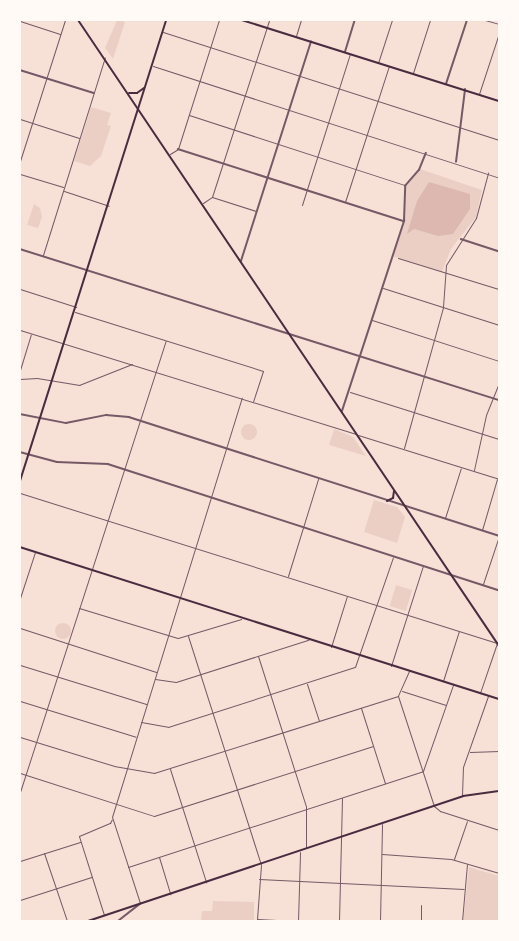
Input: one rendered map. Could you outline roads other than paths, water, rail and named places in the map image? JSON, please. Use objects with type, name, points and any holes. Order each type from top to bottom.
[{"type":"main road","points":[[78,20],[170,154],[498,644]]},
{"type":"main road","points":[[20,481],[109,206],[166,20]]},
{"type":"main road","points":[[242,20],[499,101]]},
{"type":"main road","points":[[128,93],[137,94],[144,88]]},
{"type":"main road","points":[[387,501],[393,498],[394,490]]},
{"type":"main road","points":[[20,547],[241,619],[499,699]]},
{"type":"main road","points":[[88,921],[261,865],[462,796],[499,791]]},
{"type":"street","points":[[20,161],[65,20]]},
{"type":"street","points":[[170,154],[178,149],[219,20]]},
{"type":"street","points":[[202,203],[212,197],[269,20]]},
{"type":"street","points":[[296,37],[302,20]]},
{"type":"street","points":[[345,52],[355,20]]},
{"type":"street","points":[[378,63],[392,20]]},
{"type":"street","points":[[413,74],[430,20]]},
{"type":"street","points":[[446,84],[467,20]]},
{"type":"street","points":[[485,20],[499,24]]},
{"type":"street","points":[[20,21],[60,34]]},
{"type":"street","points":[[162,32],[499,140]]},
{"type":"street","points":[[479,95],[499,33]]},
{"type":"street","points":[[241,261],[312,41]]},
{"type":"street","points":[[302,205],[350,54]]},
{"type":"street","points":[[42,256],[105,58]]},
{"type":"street","points":[[151,66],[328,123],[456,162],[499,178]]},
{"type":"street","points":[[345,202],[389,66]]},
{"type":"street","points":[[20,70],[94,93]]},
{"type":"street","points":[[456,162],[465,90]]},
{"type":"street","points":[[189,115],[405,185]]},
{"type":"street","points":[[20,119],[79,138]]},
{"type":"street","points":[[178,149],[404,221]]},
{"type":"street","points":[[342,410],[350,392],[362,356],[404,221],[405,185],[419,170],[426,153]]},
{"type":"street","points":[[404,449],[426,376],[423,372],[443,307],[445,272],[450,254],[476,218],[488,173]]},
{"type":"street","points":[[20,174],[64,188]]},
{"type":"street","points":[[63,191],[109,206]]},
{"type":"street","points":[[212,197],[257,211]]},
{"type":"street","points":[[461,239],[499,251]]},
{"type":"street","points":[[20,249],[499,400]]},
{"type":"street","points":[[398,258],[499,288]]},
{"type":"street","points":[[382,288],[499,325]]},
{"type":"street","points":[[20,289],[76,307]]},
{"type":"street","points":[[75,312],[263,371],[253,402]]},
{"type":"street","points":[[372,320],[499,361]]},
{"type":"street","points":[[20,330],[498,479],[482,530]]},
{"type":"street","points":[[20,370],[32,334]]},
{"type":"street","points":[[20,792],[139,419],[166,341]]},
{"type":"street","points":[[20,379],[82,385],[133,364]]},
{"type":"street","points":[[474,471],[492,398],[499,382]]},
{"type":"street","points":[[350,392],[499,439]]},
{"type":"street","points":[[104,916],[80,841],[81,833],[110,823],[112,818],[194,548],[242,398]]},
{"type":"street","points":[[20,414],[66,423],[114,414],[139,419],[318,479],[499,536],[483,585]]},
{"type":"street","points":[[20,452],[57,462],[95,462],[124,469],[499,590]]},
{"type":"street","points":[[445,519],[461,467]]},
{"type":"street","points":[[288,577],[318,479]]},
{"type":"street","points":[[20,493],[498,644],[480,693]]},
{"type":"street","points":[[20,598],[35,552]]},
{"type":"street","points":[[141,722],[166,727],[355,667],[393,556]]},
{"type":"street","points":[[391,666],[423,566]]},
{"type":"street","points":[[331,647],[347,596]]},
{"type":"street","points":[[79,608],[168,635],[188,636],[241,619]]},
{"type":"street","points":[[20,628],[157,672]]},
{"type":"street","points":[[443,682],[459,631]]},
{"type":"street","points":[[188,636],[261,865],[257,919],[296,921]]},
{"type":"street","points":[[155,678],[173,682],[308,640]]},
{"type":"street","points":[[258,656],[306,809],[306,849]]},
{"type":"street","points":[[20,665],[147,705]]},
{"type":"street","points":[[20,737],[127,768],[150,773],[398,696],[402,691],[409,671]]},
{"type":"street","points":[[306,682],[319,721]]},
{"type":"street","points":[[423,771],[453,685]]},
{"type":"street","points":[[402,691],[446,706]]},
{"type":"street","points":[[398,696],[434,806],[440,811],[499,830]]},
{"type":"street","points":[[462,796],[460,779],[488,696]]},
{"type":"street","points":[[20,701],[136,738]]},
{"type":"street","points":[[360,708],[385,784]]},
{"type":"street","points":[[20,773],[149,816],[237,790],[373,746]]},
{"type":"street","points":[[170,768],[207,882]]},
{"type":"street","points":[[128,867],[423,771]]},
{"type":"street","points":[[339,921],[342,797]]},
{"type":"street","points":[[112,818],[140,904],[118,921]]},
{"type":"street","points":[[454,860],[467,820]]},
{"type":"street","points":[[380,921],[382,823]]},
{"type":"street","points":[[20,861],[80,841]]},
{"type":"street","points":[[298,921],[300,851]]},
{"type":"street","points":[[44,853],[67,921]]},
{"type":"street","points":[[382,854],[454,860],[499,873]]},
{"type":"street","points":[[159,857],[170,894]]},
{"type":"street","points":[[462,921],[467,863]]},
{"type":"street","points":[[20,900],[92,877]]},
{"type":"street","points":[[259,879],[381,883],[464,889]]},
{"type":"street","points":[[421,904],[421,921]]},
{"type":"lane","points":[[468,752],[487,748],[499,751]]}]
